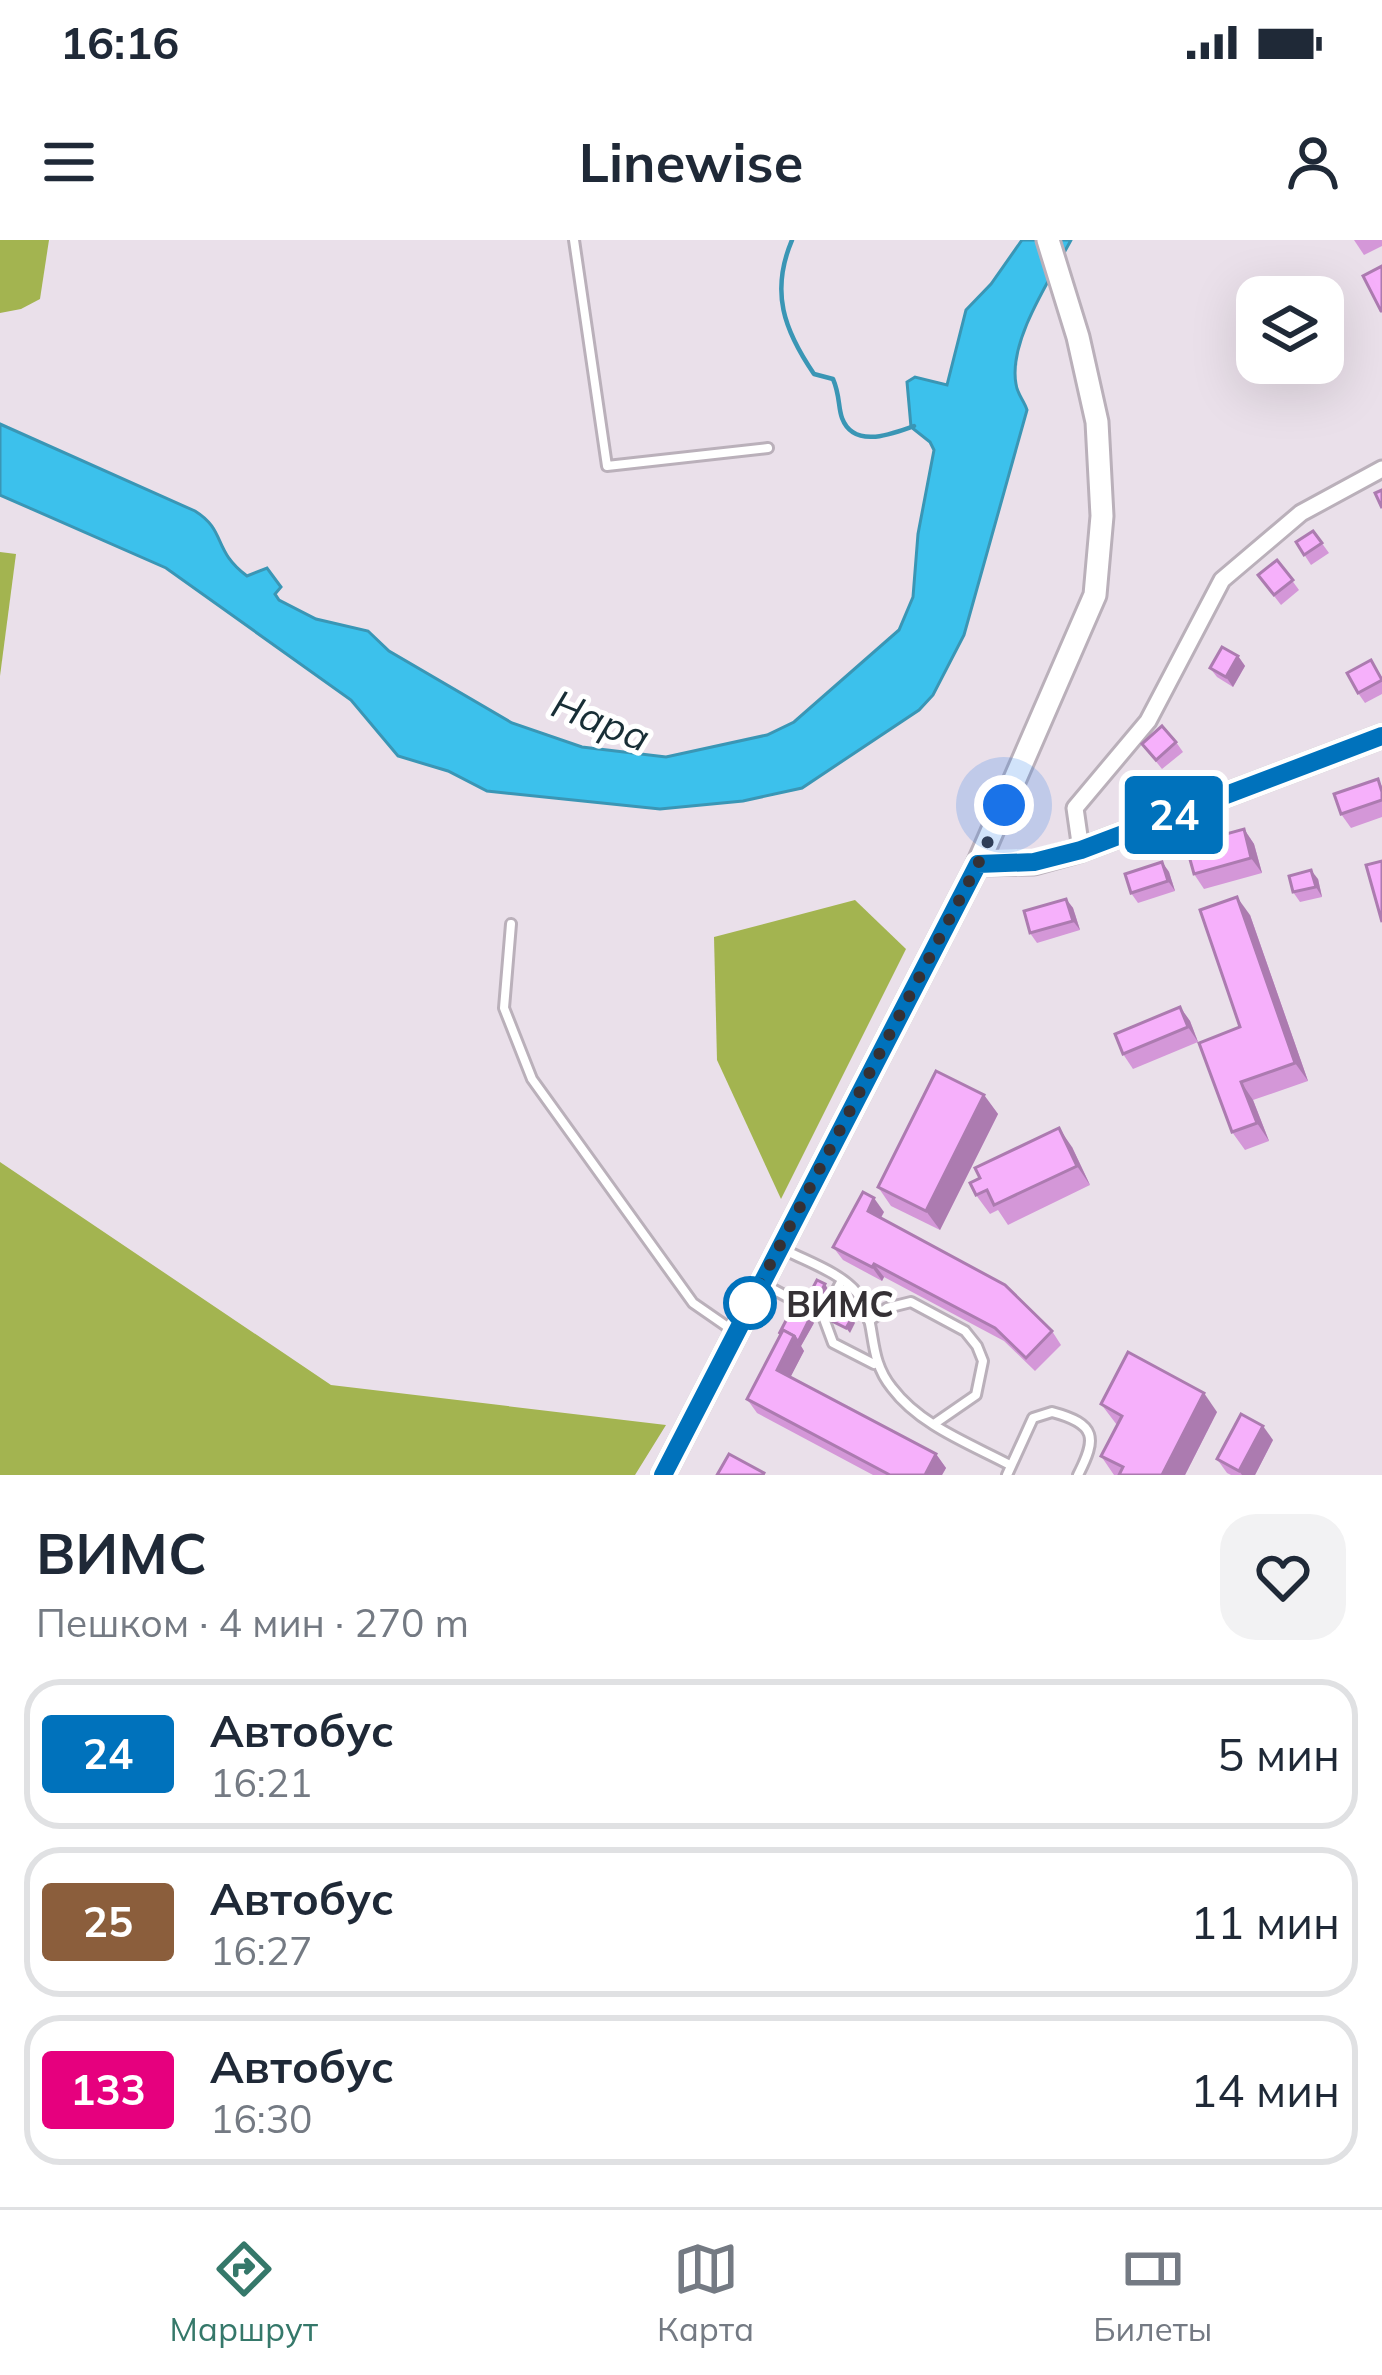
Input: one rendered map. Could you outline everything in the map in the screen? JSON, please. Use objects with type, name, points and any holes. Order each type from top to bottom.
[{"type":"street","points":[[663,1475],[978,864],[1095,595],[1102,516],[1097,422],[1078,337],[1048,240]]},
{"type":"street","points":[[1081,850],[1075,808],[1148,721],[1222,580],[1301,514],[1382,470]]},
{"type":"street","points":[[978,864],[1034,862],[1081,850],[1382,736]]},
{"type":"lane","points":[[574,240],[608,466],[768,448]]},
{"type":"lane","points":[[511,924],[503,1007],[532,1079],[693,1303],[735,1331]]},
{"type":"lane","points":[[779,1246],[842,1280],[862,1300],[876,1365]]},
{"type":"lane","points":[[823,1316],[842,1280]]},
{"type":"lane","points":[[760,1282],[823,1316],[833,1343],[876,1365],[902,1400],[1008,1470],[1033,1418],[1060,1414],[1085,1427],[1091,1449],[1078,1475]]},
{"type":"lane","points":[[869,1322],[886,1308],[911,1303],[965,1331],[977,1346],[983,1374],[976,1395],[934,1424]]},
{"type":"green space","points":[[0,240],[49,240],[40,299],[0,313]]},
{"type":"green space","points":[[0,552],[16,554],[0,676]]},
{"type":"green space","points":[[855,900],[906,949],[781,1199],[717,1060],[714,937]]},
{"type":"green space","points":[[0,1162],[331,1385],[666,1425],[635,1475],[0,1475]]},
{"type":"water","points":[[1022,240],[1071,240],[1018,349],[1016,384],[1027,410],[964,635],[933,695],[919,710],[802,788],[743,801],[660,809],[487,791],[448,771],[398,756],[351,700],[166,568],[0,495],[0,424],[195,511],[212,526],[229,558],[247,576],[267,568],[281,587],[275,594],[279,600],[316,619],[368,631],[389,651],[512,723],[582,747],[666,757],[767,735],[794,722],[899,630],[913,597],[918,534],[934,450],[911,427],[907,382],[915,377],[947,385],[966,310]]},
{"type":"building","points":[[1382,266],[1382,311],[1381,311],[1363,276]]},
{"type":"building","points":[[1313,531],[1322,543],[1304,555],[1296,542]]},
{"type":"building","points":[[1277,560],[1293,580],[1274,595],[1258,575]]},
{"type":"building","points":[[1222,647],[1238,656],[1226,677],[1210,668]]},
{"type":"building","points":[[1371,660],[1382,680],[1358,693],[1347,673]]},
{"type":"building","points":[[1162,726],[1176,742],[1156,760],[1142,744]]},
{"type":"building","points":[[1378,779],[1382,800],[1341,814],[1334,794]]},
{"type":"building","points":[[1244,829],[1251,858],[1194,874],[1186,845]]},
{"type":"building","points":[[1382,861],[1382,922],[1366,865]]},
{"type":"building","points":[[1162,862],[1168,881],[1131,893],[1125,874]]},
{"type":"building","points":[[1311,870],[1316,887],[1293,892],[1289,876]]},
{"type":"building","points":[[1237,897],[1295,1063],[1241,1082],[1257,1123],[1232,1132],[1199,1043],[1240,1027],[1200,910]]},
{"type":"building","points":[[1066,899],[1073,921],[1030,933],[1024,911]]},
{"type":"building","points":[[1180,1007],[1188,1027],[1123,1054],[1115,1034]]},
{"type":"building","points":[[936,1071],[984,1095],[926,1211],[878,1187]]},
{"type":"building","points":[[1059,1128],[1077,1166],[994,1205],[987,1190],[976,1195],[970,1183],[980,1178],[975,1168]]},
{"type":"building","points":[[863,1192],[874,1198],[868,1211],[1005,1285],[1052,1331],[1026,1358],[995,1328],[833,1247]]},
{"type":"building","points":[[817,1280],[825,1284],[818,1297],[810,1293]]},
{"type":"building","points":[[831,1307],[852,1318],[846,1328],[832,1321]]},
{"type":"building","points":[[792,1309],[810,1318],[798,1342],[783,1330],[779,1334]]},
{"type":"building","points":[[783,1330],[794,1336],[777,1370],[936,1454],[925,1475],[890,1475],[747,1399]]},
{"type":"building","points":[[1128,1352],[1204,1393],[1162,1475],[1119,1475],[1123,1467],[1101,1456],[1122,1416],[1101,1404]]},
{"type":"building","points":[[1241,1414],[1263,1426],[1239,1471],[1217,1459]]},
{"type":"building","points":[[729,1454],[764,1473],[763,1475],[717,1475]]},
{"type":"waterway","points":[[792,240],[781,294],[788,326],[814,374],[833,379],[848,428],[875,437],[914,426]]},
{"type":"bus line","name":"24","points":[[663,1475],[978,864],[1034,862],[1081,850],[1382,736]]},
{"type":"place","name":"ВИМС","points":[[750,1303]]},
{"type":"route","points":[[750,1303],[978,864],[1004,805]]},
{"type":"water label","name":"Нара","points":[[601,720]]}]
